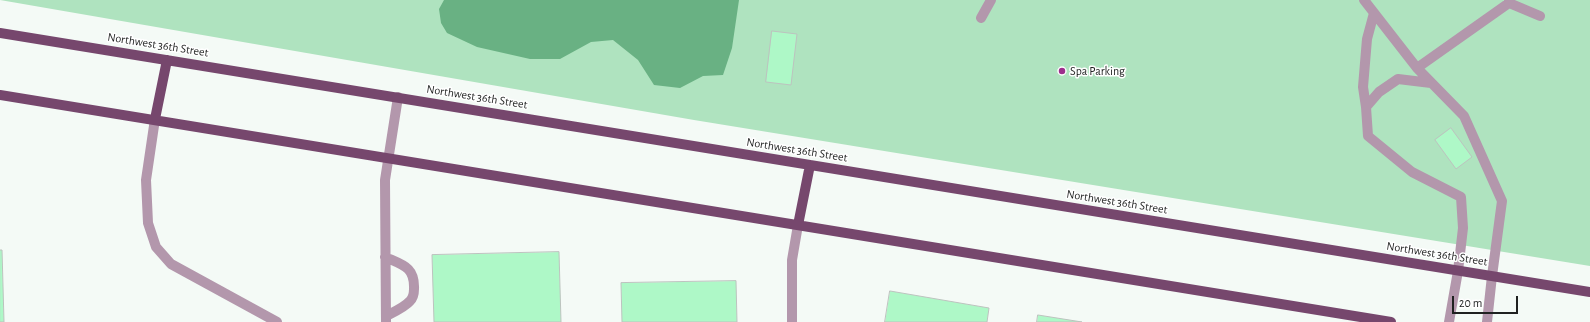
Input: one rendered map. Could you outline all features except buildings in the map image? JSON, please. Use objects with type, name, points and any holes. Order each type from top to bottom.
[{"type":"main road","name":"Northwest 36th Street","points":[[0,32],[1590,292]]},
{"type":"main road","points":[[155,120],[167,60]]},
{"type":"main road","points":[[0,95],[1391,322]]},
{"type":"main road","points":[[798,225],[810,165]]},
{"type":"street","points":[[985,0],[981,18],[991,0]]},
{"type":"street","points":[[1364,0],[1417,68],[1464,116],[1502,201],[1487,322]]},
{"type":"street","points":[[1417,68],[1509,1],[1540,16]]},
{"type":"street","points":[[1374,13],[1367,39],[1363,87],[1368,136],[1412,172],[1461,197],[1464,228],[1449,322]]},
{"type":"street","points":[[1366,107],[1379,92],[1398,79],[1431,83]]},
{"type":"street","points":[[386,319],[384,196],[388,158],[398,97]]},
{"type":"street","points":[[155,120],[146,180],[148,223],[156,247],[171,264],[277,322]]},
{"type":"street","points":[[792,322],[792,260],[798,225]]},
{"type":"street","points":[[385,257],[402,264],[410,270],[413,276],[414,286],[414,294],[410,301],[386,319]]},
{"type":"shaded area","points":[[0,0],[1590,0],[1590,266],[694,120]]},
{"type":"shaded area","points":[[444,0],[739,0],[732,48],[723,75],[703,76],[680,88],[654,85],[638,60],[613,40],[591,42],[560,59],[530,59],[477,47],[447,33],[441,23],[439,9]]},
{"type":"place","name":"Spa Parking","points":[[1062,71]]}]
